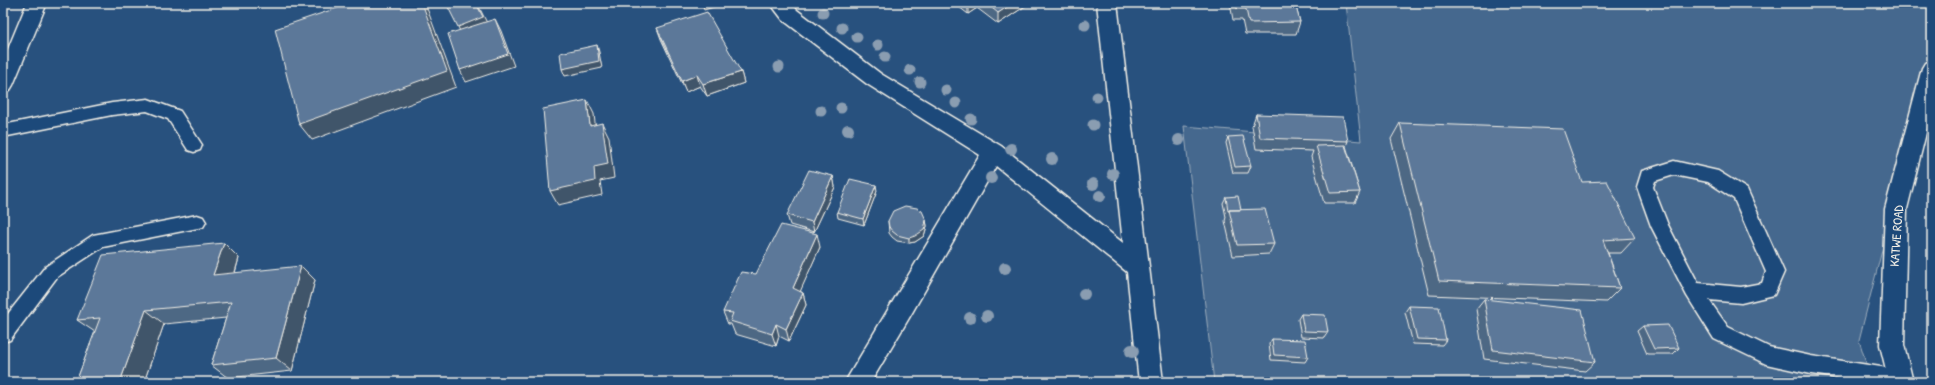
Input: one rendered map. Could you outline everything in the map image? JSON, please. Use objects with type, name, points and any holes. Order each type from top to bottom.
[{"type":"main road","points":[[3,85],[37,3]]},
{"type":"main road","points":[[780,3],[790,15],[874,79],[993,152],[1137,267]]},
{"type":"main road","points":[[1107,3],[1151,382]]},
{"type":"main road","name":"KATWE ROAD","points":[[1901,381],[1892,345],[1896,209],[1932,68]]},
{"type":"main road","points":[[856,382],[901,311],[993,152]]},
{"type":"lane","points":[[3,131],[112,109],[148,105],[174,115],[194,144]]},
{"type":"lane","points":[[1693,290],[1741,295],[1768,290],[1775,272],[1741,194],[1712,176],[1674,168],[1648,176],[1645,187],[1660,226],[1693,290],[1720,333],[1766,355],[1811,365],[1901,381]]},
{"type":"lane","points":[[3,334],[51,272],[99,240],[197,222]]},
{"type":"shaded area","points":[[1346,3],[1932,3],[1932,55],[1859,340],[1872,382],[1214,382],[1184,126],[1361,141]]},
{"type":"building","points":[[352,3],[422,3],[447,71],[299,124],[275,29]]},
{"type":"building","points":[[446,3],[476,3],[483,17],[458,27]]},
{"type":"building","points":[[986,3],[1013,3],[998,13]]},
{"type":"building","points":[[1236,3],[1295,3],[1300,22],[1249,23],[1246,9],[1237,9]]},
{"type":"building","points":[[707,12],[741,72],[703,84],[697,75],[682,81],[657,28]]},
{"type":"building","points":[[495,19],[508,54],[460,70],[448,34]]},
{"type":"building","points":[[597,45],[599,61],[562,69],[560,53]]},
{"type":"building","points":[[587,100],[590,126],[602,123],[608,164],[594,167],[595,181],[550,191],[543,109]]},
{"type":"building","points":[[1256,114],[1343,117],[1348,141],[1260,138]]},
{"type":"building","points":[[1400,123],[1563,129],[1582,182],[1607,181],[1635,238],[1603,240],[1620,288],[1439,281]]},
{"type":"building","points":[[1243,136],[1251,166],[1235,167],[1228,137]]},
{"type":"building","points":[[1345,145],[1360,192],[1330,193],[1316,146]]},
{"type":"building","points":[[809,170],[833,176],[812,222],[787,215]]},
{"type":"building","points":[[850,179],[876,185],[863,219],[837,212]]},
{"type":"building","points":[[1238,196],[1241,210],[1228,211],[1226,197]]},
{"type":"building","points":[[905,206],[917,208],[922,211],[926,220],[924,230],[909,238],[897,235],[892,231],[889,227],[888,221],[893,211]]},
{"type":"building","points":[[1265,209],[1274,244],[1237,245],[1229,210]]},
{"type":"building","points":[[781,225],[817,234],[793,288],[803,293],[786,329],[776,324],[772,334],[730,321],[733,313],[723,312],[741,272],[756,274]]},
{"type":"building","points":[[224,243],[213,275],[301,266],[276,358],[211,365],[231,302],[146,310],[120,382],[76,382],[100,318],[77,320],[103,255]]},
{"type":"building","points":[[1484,299],[1582,310],[1595,362],[1493,350]]},
{"type":"building","points":[[1409,306],[1439,307],[1446,340],[1417,339]]},
{"type":"building","points":[[1301,314],[1325,315],[1328,332],[1304,331]]},
{"type":"building","points":[[1668,325],[1679,348],[1654,349],[1643,326]]},
{"type":"building","points":[[1272,339],[1305,340],[1308,357],[1274,355]]}]
